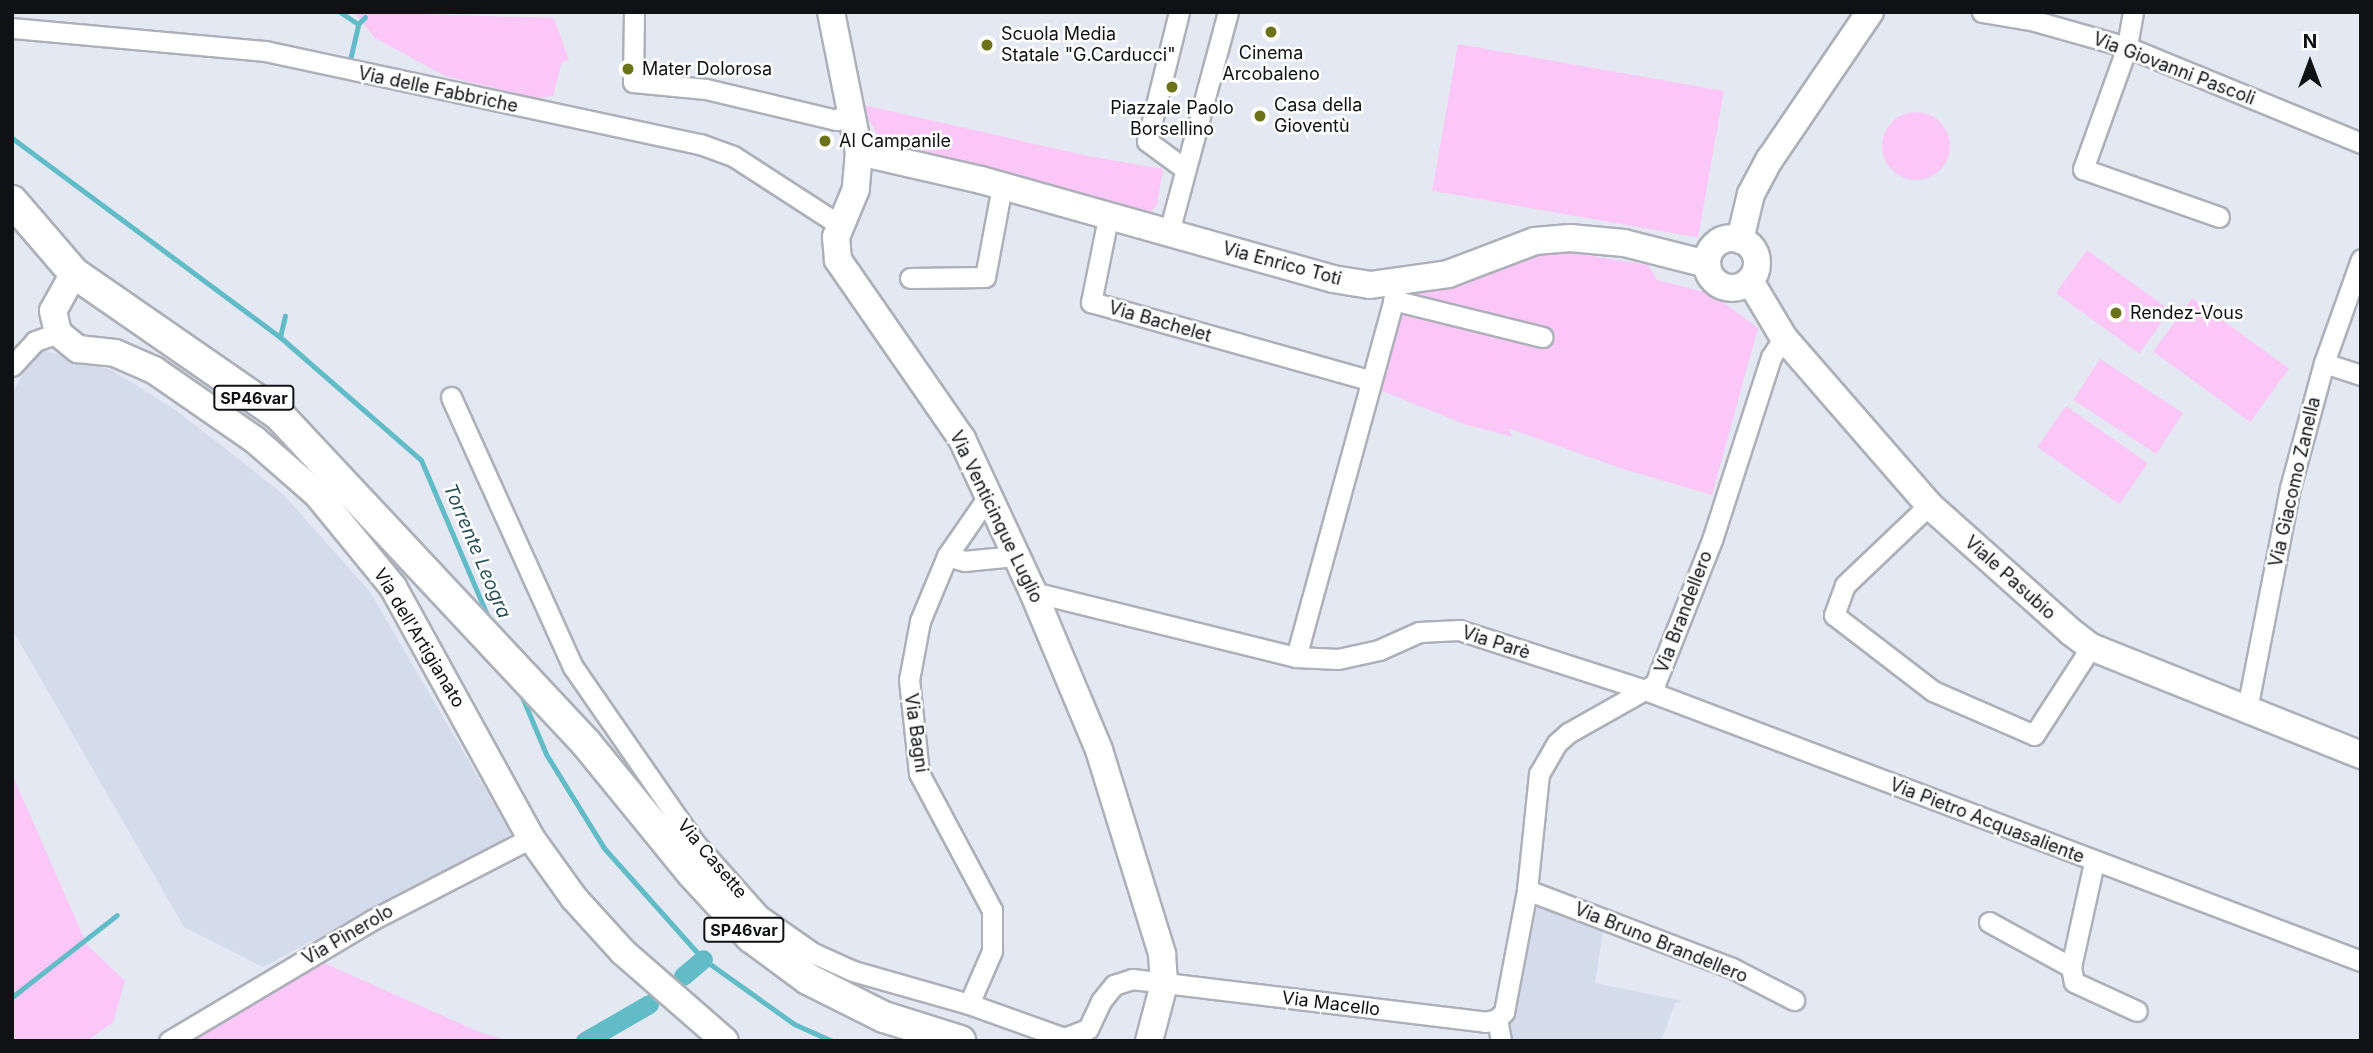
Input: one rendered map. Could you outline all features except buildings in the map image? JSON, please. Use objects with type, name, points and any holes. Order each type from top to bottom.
[{"type":"main road","name":"SP46var","points":[[12,201],[74,273],[279,415],[586,743],[751,937],[808,979],[884,1017],[960,1041]]},
{"type":"street","points":[[634,12],[633,82],[706,89],[836,120],[851,111]]},
{"type":"street","name":"Via Venticinque Luglio","points":[[831,12],[859,152],[856,190],[836,237],[838,260],[962,439],[987,498],[1033,592],[1099,750],[1162,954],[1164,984],[1149,1041]]},
{"type":"street","points":[[1179,12],[1147,141],[1185,169]]},
{"type":"street","points":[[1169,232],[1227,12]]},
{"type":"street","points":[[1750,281],[1727,288],[1713,279],[1707,264],[1717,243],[1740,240],[1751,194],[1770,159],[1870,12]]},
{"type":"street","name":"Via Giovanni Pascoli","points":[[1982,12],[2035,21],[2127,47],[2361,143]]},
{"type":"street","points":[[2133,12],[2127,47],[2082,169],[2219,217]]},
{"type":"street","name":"Via delle Fabbriche","points":[[12,28],[265,51],[700,144],[733,156],[841,226]]},
{"type":"street","name":"Via Enrico Toti","points":[[859,152],[1002,186],[1108,218],[1169,232],[1333,279],[1395,292],[1535,241],[1570,238],[1624,243],[1707,264]]},
{"type":"street","points":[[910,278],[985,277],[1002,186]]},
{"type":"street","name":"Via Bachelet","points":[[1108,218],[1091,302],[1308,370],[1369,380]]},
{"type":"street","name":"Viale Pasubio","points":[[1740,240],[1756,257],[1750,281],[1784,338],[1929,505],[2091,647],[2361,755]]},
{"type":"street","name":"Via Giacomo Zanella","points":[[2247,709],[2290,488],[2325,363],[2361,260]]},
{"type":"street","points":[[12,366],[35,341],[58,333],[54,311],[74,273]]},
{"type":"street","points":[[1296,657],[1395,292],[1542,337]]},
{"type":"street","name":"Via dell'Artigianato","points":[[58,333],[78,349],[115,352],[154,370],[255,440],[317,494],[393,587],[531,838],[575,898],[623,952],[725,1041]]},
{"type":"street","name":"Via Brandellero","points":[[1497,1019],[1507,998],[1527,890],[1535,796],[1546,758],[1568,733],[1648,691],[1661,672],[1712,540],[1771,357],[1784,338]]},
{"type":"street","points":[[2325,363],[2361,375]]},
{"type":"street","name":"Via Casette","points":[[451,397],[573,667],[694,842],[759,915],[813,953],[853,971],[969,1004],[1064,1038],[1088,1029],[1101,1000],[1114,985],[1132,979],[1164,984]]},
{"type":"street","name":"Via Bagni","points":[[969,1004],[992,951],[992,910],[919,773],[909,680],[920,621],[947,556],[987,498]]},
{"type":"street","points":[[1929,505],[1845,585],[1834,615],[1933,691],[2034,735],[2091,647]]},
{"type":"street","points":[[947,556],[964,561],[1015,556]]},
{"type":"street","name":"Via Parè","points":[[1033,592],[1296,657],[1338,659],[1379,650],[1419,632],[1459,630],[1613,682]]},
{"type":"street","name":"Via Pietro Acquasaliente","points":[[1613,682],[1648,691],[2361,961]]},
{"type":"street","name":"Via Pinerolo","points":[[169,1041],[372,920],[531,838]]},
{"type":"street","points":[[2094,862],[2071,967],[2074,982],[2137,1011]]},
{"type":"street","name":"Via Bruno Brandellero","points":[[1527,890],[1732,968],[1794,1000]]},
{"type":"street","points":[[1989,922],[2071,967]]},
{"type":"street","name":"Via Macello","points":[[1164,984],[1485,1022],[1497,1019]]},
{"type":"street","points":[[1497,1019],[1501,1041]]},
{"type":"shaded area","points":[[354,12],[554,18],[569,60],[562,62],[553,96],[536,98],[445,76],[375,38]]},
{"type":"shaded area","points":[[1458,44],[1724,91],[1698,238],[1432,191]]},
{"type":"shaded area","points":[[859,104],[1088,156],[1163,169],[1157,205],[1151,212],[881,140]]},
{"type":"shaded area","points":[[1916,112],[1929,115],[1940,122],[1947,133],[1950,146],[1947,159],[1940,170],[1929,177],[1916,180],[1903,177],[1892,170],[1885,159],[1882,146],[1885,133],[1892,122],[1903,115]]},
{"type":"shaded area","points":[[2087,250],[2170,311],[2139,353],[2056,293]]},
{"type":"shaded area","points":[[1561,251],[1648,265],[1657,280],[1712,294],[1758,328],[1712,495],[1620,468],[1508,428],[1513,437],[1467,425],[1377,389],[1397,313],[1410,295],[1522,258]]},
{"type":"shaded area","points":[[2192,298],[2289,369],[2250,422],[2153,351]]},
{"type":"shaded area","points":[[36,348],[112,370],[177,411],[283,494],[370,592],[512,835],[263,967],[184,927],[12,629],[12,395]]},
{"type":"shaded area","points":[[2100,359],[2183,413],[2156,454],[2073,400]]},
{"type":"shaded area","points":[[2066,406],[2148,463],[2119,504],[2037,447]]},
{"type":"shaded area","points":[[12,774],[87,945],[125,981],[113,1022],[87,1041],[12,1041]]},
{"type":"shaded area","points":[[1537,902],[1604,925],[1595,983],[1683,1001],[1675,1003],[1661,1041],[1502,1041],[1518,952],[1530,941]]},
{"type":"shaded area","points":[[317,960],[477,1031],[508,1041],[186,1041]]},
{"type":"waterway","points":[[340,12],[358,24]]},
{"type":"waterway","points":[[350,60],[358,24],[365,17]]},
{"type":"waterway","name":"Torrente Leogra","points":[[12,138],[280,337],[421,460],[490,622]]},
{"type":"waterway","points":[[280,337],[285,316]]},
{"type":"waterway","name":"Torrente Leogra","points":[[520,692],[546,754],[604,848],[703,959],[794,1024],[832,1041]]},
{"type":"waterway","points":[[12,997],[117,915]]},
{"type":"waterway","points":[[683,976],[703,959]]},
{"type":"waterway","points":[[585,1041],[649,1004]]},
{"type":"place","name":"Cinema Arcobaleno","points":[[1271,32]]},
{"type":"place","name":"Scuola Media Statale \"G.Carducci\"","points":[[987,45]]},
{"type":"place","name":"Mater Dolorosa","points":[[628,69]]},
{"type":"place","name":"Piazzale Paolo Borsellino","points":[[1172,87]]},
{"type":"place","name":"Casa della Gioventù","points":[[1260,116]]},
{"type":"place","name":"Al Campanile","points":[[825,141]]},
{"type":"place","name":"Rendez-Vous","points":[[2116,313]]}]
